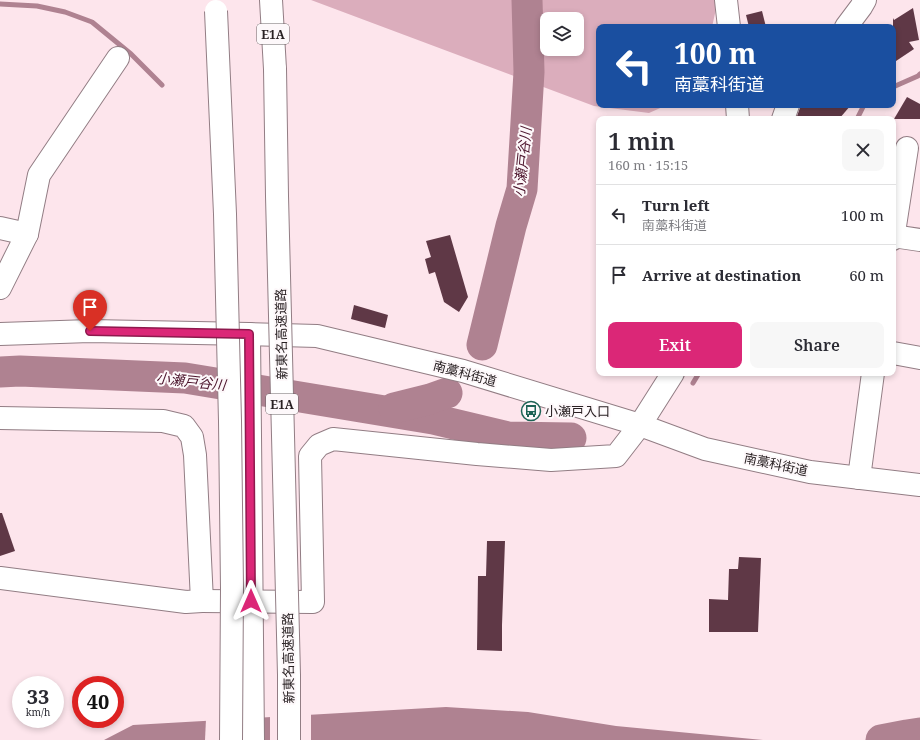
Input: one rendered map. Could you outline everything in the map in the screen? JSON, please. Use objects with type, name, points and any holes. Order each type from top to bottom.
[{"type":"main road","name":"新東名高速道路","points":[[270,0],[275,69],[289,675],[289,740]]},
{"type":"main road","points":[[726,0],[729,24]]},
{"type":"main road","points":[[848,24],[865,0]]},
{"type":"main road","points":[[216,5],[225,214],[230,420],[232,588],[231,740]]},
{"type":"main road","points":[[0,288],[27,234],[39,175],[118,58]]},
{"type":"main road","points":[[896,217],[907,148]]},
{"type":"main road","points":[[0,228],[27,234]]},
{"type":"main road","points":[[896,236],[920,240]]},
{"type":"main road","name":"南藁科街道","points":[[0,334],[90,331],[317,336],[463,371],[640,426],[705,449],[810,472],[920,485]]},
{"type":"main road","points":[[249,334],[252,740]]},
{"type":"main road","points":[[896,354],[920,358]]},
{"type":"main road","points":[[0,578],[186,602],[313,602],[310,456],[319,445],[333,439],[551,460],[616,456],[640,426],[671,376]]},
{"type":"main road","points":[[859,478],[873,376]]},
{"type":"main road","points":[[0,418],[163,421],[184,426],[192,438],[194,455],[202,601]]},
{"type":"shaded area","points":[[311,0],[716,0],[716,9],[713,24],[596,24],[596,106]]},
{"type":"shaded area","points":[[610,108],[660,108],[649,113]]},
{"type":"shaded area","points":[[446,707],[528,712],[616,726],[763,740],[104,740],[133,725]]},
{"type":"pier","points":[[311,713],[311,740],[270,740],[270,715]]},
{"type":"pier","points":[[250,716],[250,740],[205,740],[206,719]]},
{"type":"building","points":[[913,8],[919,40],[909,42],[914,49],[896,61],[896,24],[893,24],[893,18],[894,20]]},
{"type":"building","points":[[762,11],[765,24],[748,24],[746,15]]},
{"type":"building","points":[[907,97],[920,104],[920,119],[896,119],[896,116]]},
{"type":"building","points":[[800,108],[848,108],[842,116],[797,116]]},
{"type":"building","points":[[450,235],[468,297],[459,312],[444,302],[435,272],[429,274],[425,259],[431,257],[426,241]]},
{"type":"building","points":[[354,305],[388,315],[385,328],[351,319]]},
{"type":"building","points":[[0,513],[2,513],[15,551],[0,556]]},
{"type":"building","points":[[487,541],[505,541],[502,651],[477,650],[478,576],[486,576]]},
{"type":"building","points":[[739,557],[761,558],[758,632],[709,632],[709,599],[728,600],[729,569],[738,569]]},
{"type":"waterway","name":"小瀬戸谷川","points":[[482,345],[511,226],[522,189],[529,72],[527,0]]},
{"type":"waterway","points":[[0,4],[37,6],[65,12],[92,22],[131,54],[162,85]]},
{"type":"waterway","points":[[896,86],[920,74]]},
{"type":"waterway","points":[[858,116],[862,108]]},
{"type":"waterway","name":"小瀬戸谷川","points":[[0,372],[20,371],[185,378],[433,419],[508,437],[571,438]]},
{"type":"waterway","points":[[693,383],[697,376]]},
{"type":"waterway","name":"小瀬戸谷川","points":[[394,408],[447,393]]},
{"type":"waterway","points":[[881,740],[920,733]]},
{"type":"place","name":"小瀬戸入口","points":[[531,411]]},
{"type":"route","points":[[90,331],[249,334],[251,601]]}]
